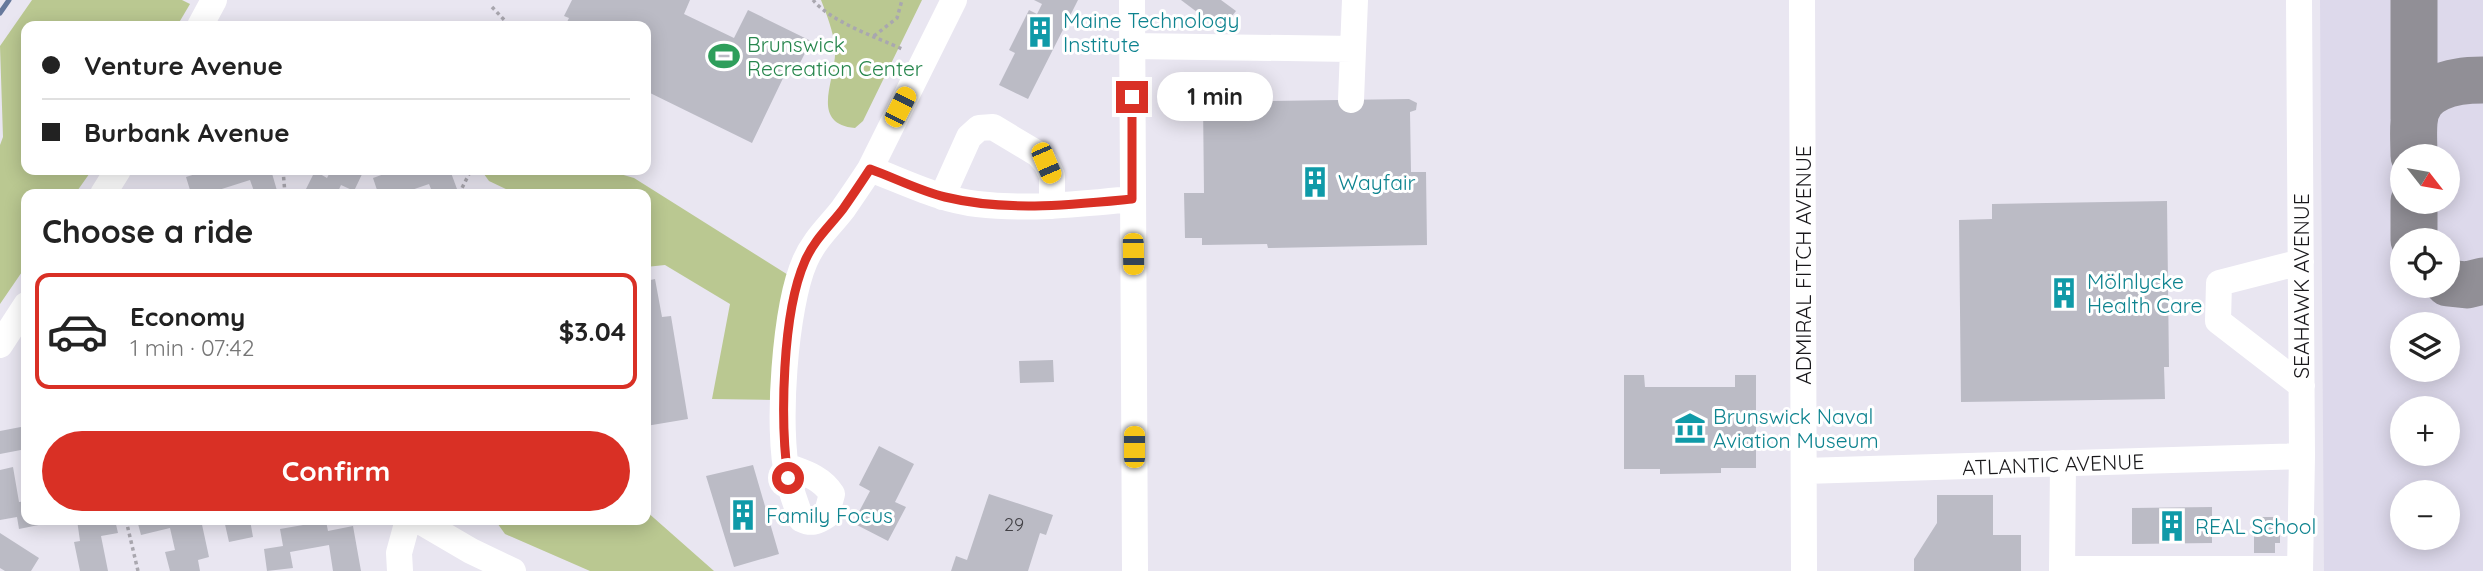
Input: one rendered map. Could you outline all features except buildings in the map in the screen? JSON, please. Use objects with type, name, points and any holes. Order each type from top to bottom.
[{"type":"street","points":[[785,460],[785,372],[791,317],[804,262],[819,236],[841,211],[870,169],[954,0]]},
{"type":"street","points":[[1132,0],[1135,571]]},
{"type":"street","points":[[1350,100],[1355,0]]},
{"type":"street","name":"ADMIRAL FITCH AVENUE","points":[[1802,0],[1804,571]]},
{"type":"street","name":"SEAHAWK AVENUE","points":[[2299,0],[2302,386],[2300,570]]},
{"type":"street","points":[[1132,46],[1353,49]]},
{"type":"street","points":[[942,197],[969,137],[979,128],[993,127],[1038,154],[1046,163],[1052,176],[1052,206]]},
{"type":"street","points":[[870,169],[942,197],[976,204],[1052,206],[1132,199]]},
{"type":"street","points":[[2301,262],[2219,283],[2218,321],[2302,386]]},
{"type":"street","points":[[0,345],[21,313]]},
{"type":"street","name":"ATLANTIC AVENUE","points":[[1804,471],[2302,456]]},
{"type":"street","points":[[2063,463],[2062,570],[2300,570]]},
{"type":"street","points":[[400,571],[399,553],[407,525]]},
{"type":"street","points":[[427,525],[498,568]]},
{"type":"path","points":[[813,0],[827,12],[902,49]]},
{"type":"path","points":[[874,36],[897,18],[902,0]]},
{"type":"path","points":[[492,7],[505,21]]},
{"type":"path","points":[[127,525],[138,571]]},
{"type":"shaded area","points":[[2320,0],[2483,0],[2483,571],[2324,571]]},
{"type":"green space","points":[[32,0],[182,0],[190,4],[180,21],[21,21],[21,175],[88,175],[79,189],[21,189],[21,273],[0,304],[0,145],[3,137],[0,46]]},
{"type":"green space","points":[[821,0],[922,0],[863,121],[855,128],[840,124],[832,117],[828,108],[835,47]]},
{"type":"green space","points":[[485,175],[624,175],[634,178],[793,278],[773,400],[712,399],[730,304],[665,265],[651,266],[651,189],[506,189],[489,181]]},
{"type":"green space","points":[[651,515],[714,571],[590,571],[505,534],[499,525],[651,525]]},
{"type":"waterway","points":[[0,13],[9,0]]},
{"type":"taxiway","points":[[2414,0],[2414,119]]},
{"type":"taxiway","points":[[2414,144],[2414,122],[2422,100],[2449,84],[2483,80]]},
{"type":"taxiway","points":[[2414,214],[2414,228]]},
{"type":"taxiway","points":[[2460,284],[2483,281]]},
{"type":"place","name":"Maine Technology Institute","points":[[1040,32]]},
{"type":"place","name":"Brunswick Recreation Center","points":[[724,56]]},
{"type":"place","name":"Wayfair","points":[[1315,182]]},
{"type":"place","name":"Mölnlycke Health Care","points":[[2064,293]]},
{"type":"place","name":"Brunswick Naval Aviation Museum","points":[[1690,428]]},
{"type":"place","name":"Family Focus","points":[[743,515]]},
{"type":"place","name":"REAL School","points":[[2172,526]]},
{"type":"route","points":[[788,478],[783,386],[796,290],[804,262],[819,236],[841,211],[870,169],[942,197],[976,204],[1052,206],[1132,199],[1132,97]]}]
